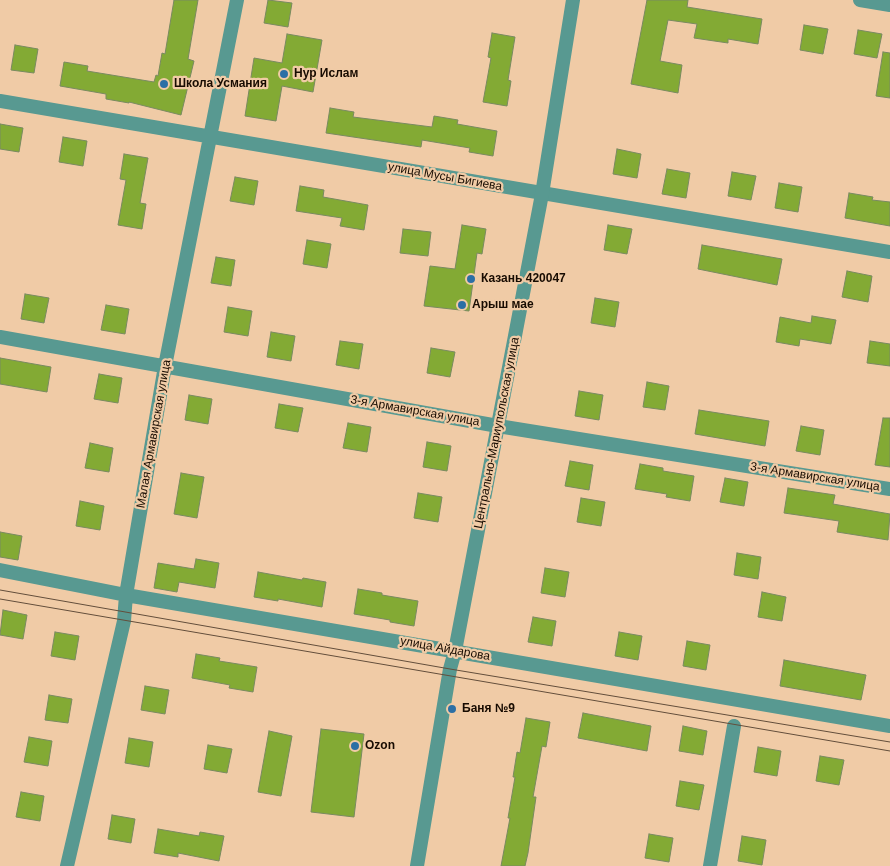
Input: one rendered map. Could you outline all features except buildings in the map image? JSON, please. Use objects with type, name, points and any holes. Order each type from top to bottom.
[{"type":"street","name":"Малая Армавирская улица","points":[[67,866],[124,621],[126,595],[165,366],[237,0]]},
{"type":"street","name":"Центрально-Мариупольская улица","points":[[417,866],[450,669],[542,194],[573,0]]},
{"type":"street","points":[[860,0],[890,5]]},
{"type":"street","name":"улица Мусы Бигиева","points":[[0,101],[890,252]]},
{"type":"street","name":"3-я Армавирская улица","points":[[0,337],[498,426],[890,489]]},
{"type":"street","name":"улица Айдарова","points":[[0,570],[126,595],[890,726]]},
{"type":"street","points":[[710,866],[734,726]]},
{"type":"tram line","points":[[0,590],[450,669],[890,742]]},
{"type":"tram line","points":[[0,599],[890,751]]},
{"type":"place","name":"Нур Ислам","points":[[284,74]]},
{"type":"place","name":"Школа Усмания","points":[[164,84]]},
{"type":"place","name":"Казань 420047","points":[[471,279]]},
{"type":"place","name":"Арыш мае","points":[[462,305]]},
{"type":"place","name":"Баня №9","points":[[452,709]]},
{"type":"place","name":"Ozon","points":[[355,746]]}]
